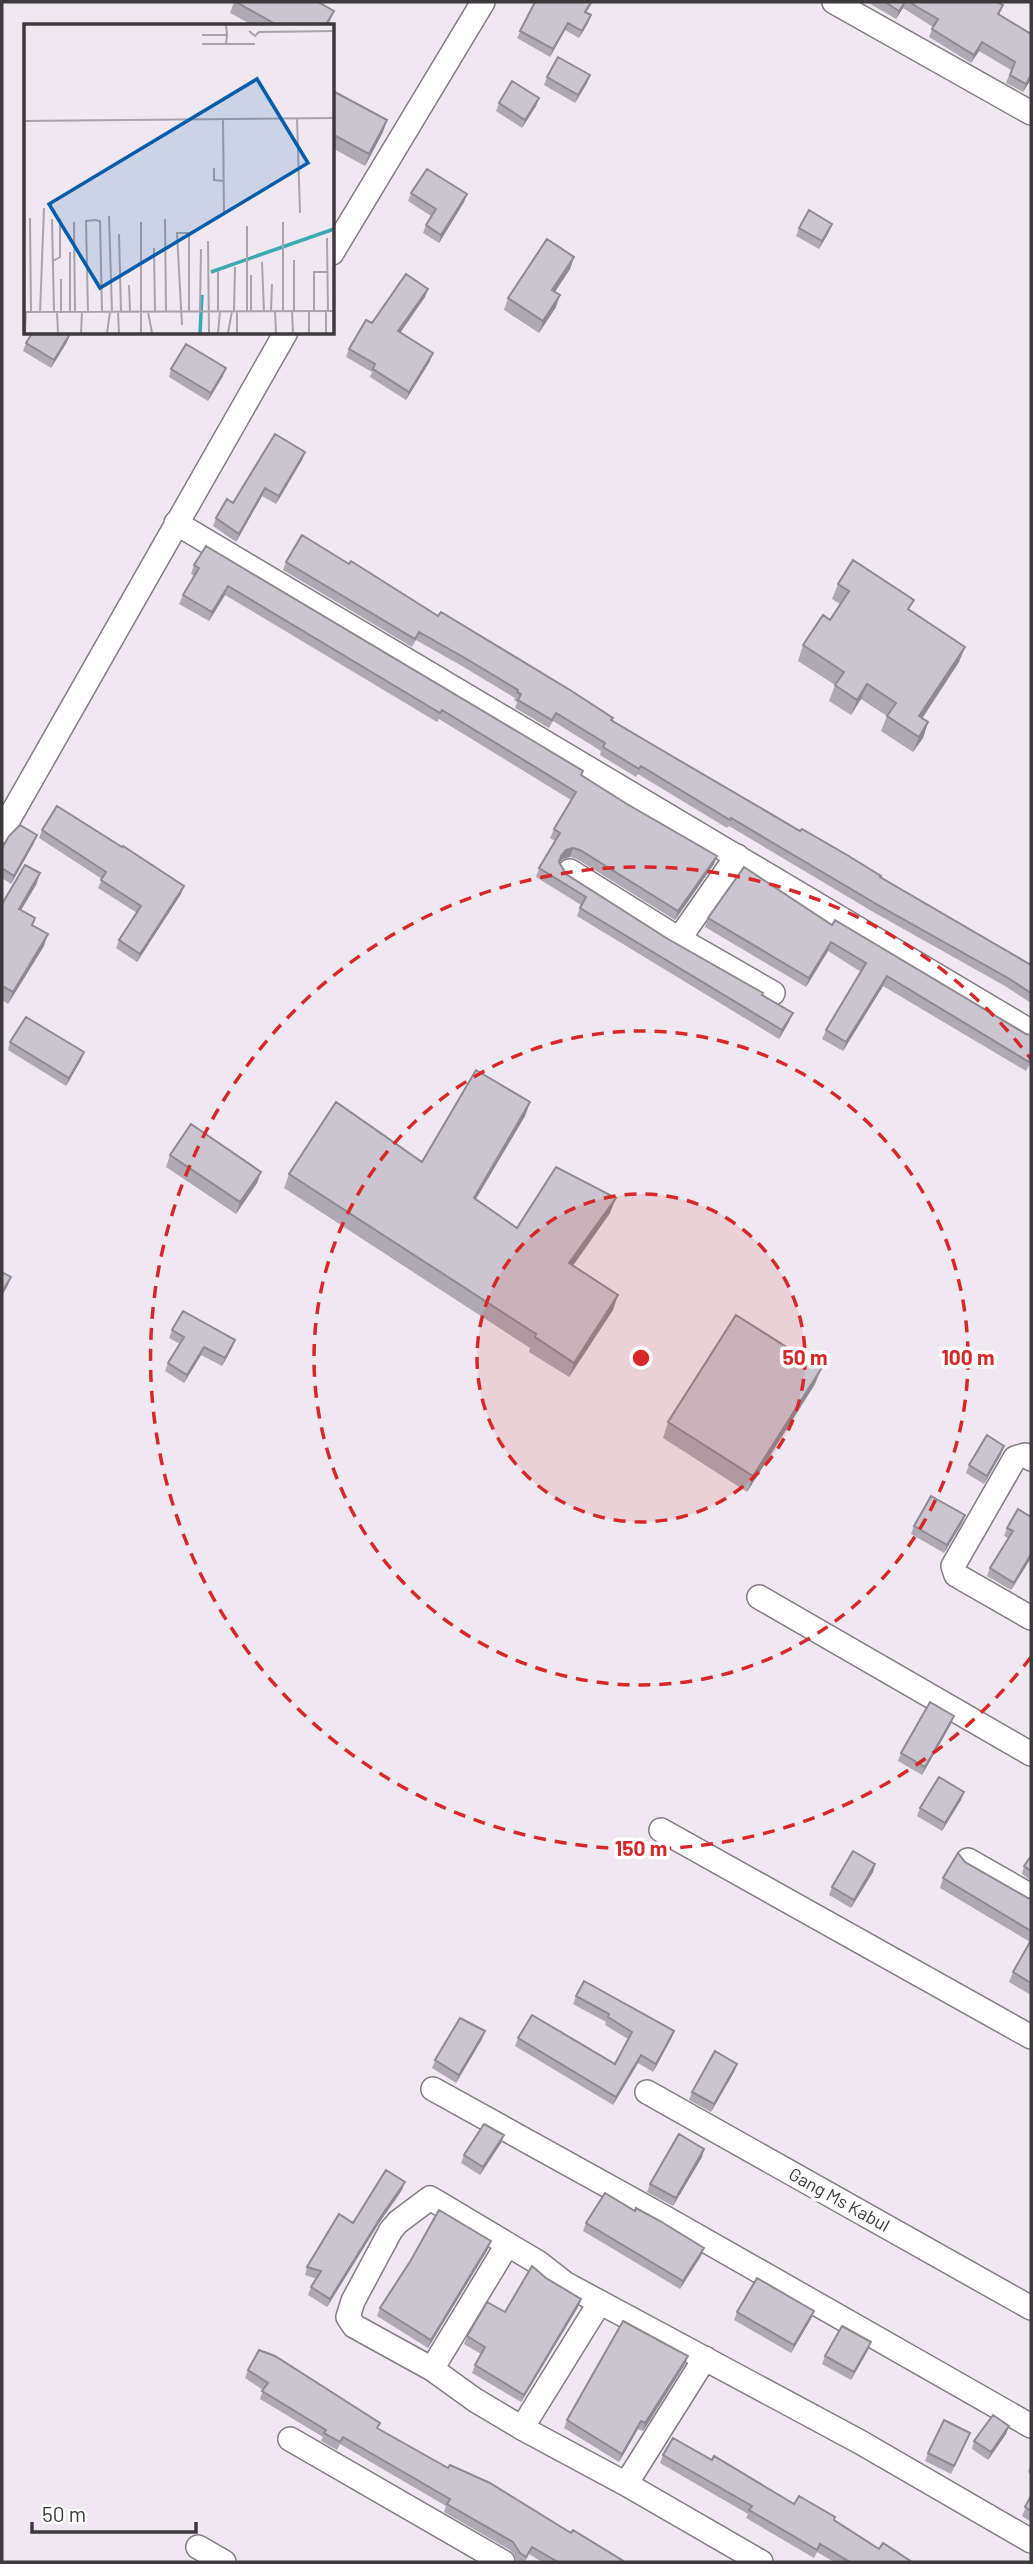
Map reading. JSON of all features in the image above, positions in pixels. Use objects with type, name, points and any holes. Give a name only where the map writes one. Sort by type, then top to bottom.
[{"type":"street","points":[[334,250],[483,2]]},
{"type":"street","points":[[834,2],[1031,113]]},
{"type":"street","points":[[2,831],[285,334]]},
{"type":"street","points":[[176,523],[1030,1031]]},
{"type":"street","points":[[679,939],[737,856]]},
{"type":"street","points":[[570,871],[679,939],[773,993]]},
{"type":"street","points":[[1031,1459],[1025,1455],[1015,1458],[953,1566],[953,1571],[1031,1618]]},
{"type":"street","points":[[759,1597],[1031,1755]]},
{"type":"street","points":[[661,1830],[1031,2037]]},
{"type":"street","points":[[968,1860],[1031,1896]]},
{"type":"street","points":[[433,2089],[1031,2426]]},
{"type":"street","name":"Gang Ms Kabul","points":[[647,2092],[1031,2308]]},
{"type":"street","points":[[761,2562],[522,2428],[475,2400],[432,2369],[354,2326],[348,2317],[353,2301],[391,2230],[430,2198],[539,2263],[566,2284],[860,2442],[1031,2541]]},
{"type":"street","points":[[432,2369],[508,2245]]},
{"type":"street","points":[[522,2428],[600,2302]]},
{"type":"street","points":[[626,2484],[705,2358]]},
{"type":"street","points":[[290,2439],[503,2562]]},
{"type":"street","points":[[198,2547],[224,2562]]},
{"type":"building","points":[[236,2],[318,2],[334,11],[326,24],[275,24]]},
{"type":"building","points":[[535,2],[591,2],[585,12],[591,15],[582,31],[568,23],[553,49],[520,31]]},
{"type":"building","points":[[885,2],[905,2],[899,11]]},
{"type":"building","points":[[909,2],[997,2],[1003,5],[998,14],[1031,34],[1031,75],[1026,84],[1010,75],[1015,62],[982,42],[974,55],[932,29],[938,19]]},
{"type":"building","points":[[558,57],[590,75],[578,95],[547,77]]},
{"type":"building","points":[[512,81],[539,98],[525,120],[499,103]]},
{"type":"building","points":[[334,92],[387,120],[369,154],[334,135]]},
{"type":"building","points":[[427,169],[467,194],[441,235],[426,225],[436,209],[411,193]]},
{"type":"building","points":[[809,210],[832,224],[822,241],[799,228]]},
{"type":"building","points":[[547,239],[574,257],[552,290],[560,295],[543,321],[508,298]]},
{"type":"building","points":[[406,274],[428,289],[398,331],[433,353],[409,392],[373,369],[375,364],[349,349],[366,320],[372,323]]},
{"type":"building","points":[[32,334],[70,334],[54,360],[26,343]]},
{"type":"building","points":[[186,344],[226,368],[211,393],[171,369]]},
{"type":"building","points":[[275,434],[305,452],[279,496],[265,488],[239,534],[216,518],[227,499],[233,503]]},
{"type":"building","points":[[302,535],[349,564],[351,561],[438,616],[441,612],[570,690],[613,718],[611,720],[800,831],[802,829],[847,855],[1031,965],[1031,993],[641,766],[639,769],[603,747],[605,743],[556,713],[552,720],[518,700],[521,694],[518,690],[465,658],[419,632],[415,639],[286,562]]},
{"type":"building","points":[[206,546],[583,771],[581,775],[717,856],[678,911],[580,850],[566,850],[559,862],[566,874],[668,939],[793,1013],[782,1030],[580,908],[586,897],[539,868],[560,833],[554,829],[576,792],[442,710],[440,713],[228,586],[212,612],[183,595],[199,568],[194,565]]},
{"type":"building","points":[[853,560],[914,600],[908,609],[965,647],[919,716],[928,722],[919,737],[887,716],[896,703],[867,684],[857,700],[835,685],[844,672],[803,645],[823,615],[830,620],[849,591],[838,584]]},
{"type":"building","points":[[57,806],[184,886],[140,954],[119,940],[141,906],[101,880],[106,872],[42,830]]},
{"type":"building","points":[[20,825],[37,835],[14,876],[2,868],[2,848]]},
{"type":"building","points":[[25,865],[40,873],[19,909],[35,918],[32,925],[48,934],[13,992],[2,986],[2,904]]},
{"type":"building","points":[[744,867],[832,925],[835,920],[1031,1035],[1029,1062],[887,976],[846,1042],[826,1030],[866,963],[831,942],[809,978],[708,918]]},
{"type":"building","points":[[26,1017],[84,1052],[69,1078],[10,1042]]},
{"type":"building","points":[[476,1070],[530,1102],[474,1198],[517,1228],[556,1167],[616,1198],[569,1263],[618,1295],[574,1363],[535,1337],[536,1334],[289,1174],[336,1102],[422,1162]]},
{"type":"building","points":[[191,1124],[261,1172],[240,1202],[170,1155]]},
{"type":"building","points":[[2,1272],[11,1277],[2,1292]]},
{"type":"building","points":[[183,1311],[235,1340],[225,1358],[204,1347],[187,1375],[168,1363],[184,1337],[172,1330]]},
{"type":"building","points":[[736,1315],[821,1369],[753,1476],[668,1422]]},
{"type":"building","points":[[987,1435],[1004,1446],[987,1476],[969,1465]]},
{"type":"building","points":[[931,1496],[965,1515],[947,1545],[914,1526]]},
{"type":"building","points":[[1018,1509],[1031,1517],[1031,1554],[1014,1583],[990,1568],[1013,1531],[1007,1528]]},
{"type":"building","points":[[930,1702],[954,1716],[925,1767],[901,1753]]},
{"type":"building","points":[[939,1777],[964,1792],[945,1823],[920,1808]]},
{"type":"building","points":[[853,1851],[875,1864],[854,1900],[832,1887]]},
{"type":"building","points":[[958,1853],[965,1862],[1031,1899],[1031,1931],[943,1878]]},
{"type":"building","points":[[1031,1856],[1031,1871],[1024,1866]]},
{"type":"building","points":[[1031,1940],[1031,1983],[1013,1972]]},
{"type":"building","points":[[584,1981],[674,2031],[656,2064],[641,2055],[616,2097],[518,2038],[532,2015],[615,2064],[632,2032],[608,2017],[609,2014],[576,1996]]},
{"type":"building","points":[[460,2018],[485,2031],[459,2075],[435,2060]]},
{"type":"building","points":[[715,2051],[737,2064],[714,2104],[692,2092]]},
{"type":"building","points":[[484,2124],[504,2135],[483,2167],[464,2155]]},
{"type":"building","points":[[679,2134],[704,2149],[676,2198],[650,2184]]},
{"type":"building","points":[[386,2170],[405,2182],[330,2299],[311,2287],[321,2271],[307,2267],[339,2214],[353,2223]]},
{"type":"building","points":[[605,2193],[635,2211],[636,2208],[660,2221],[704,2248],[683,2281],[586,2223]]},
{"type":"building","points":[[439,2210],[491,2241],[431,2340],[380,2308]]},
{"type":"building","points":[[532,2266],[546,2278],[581,2299],[524,2395],[475,2365],[485,2347],[467,2336],[487,2302],[505,2312]]},
{"type":"building","points":[[757,2278],[814,2311],[794,2345],[737,2312]]},
{"type":"building","points":[[623,2321],[688,2356],[645,2423],[641,2421],[622,2454],[567,2420]]},
{"type":"building","points":[[842,2326],[871,2342],[854,2372],[825,2356]]},
{"type":"building","points":[[259,2350],[275,2356],[380,2423],[377,2428],[448,2468],[450,2465],[490,2483],[571,2533],[573,2530],[625,2562],[558,2562],[532,2547],[526,2557],[513,2542],[447,2504],[450,2499],[343,2437],[340,2442],[324,2433],[326,2430],[262,2391],[268,2383],[248,2370]]},
{"type":"building","points":[[993,2415],[1009,2426],[991,2452],[974,2441]]},
{"type":"building","points":[[944,2420],[970,2433],[954,2466],[928,2453]]},
{"type":"building","points":[[673,2438],[712,2460],[714,2456],[794,2504],[799,2496],[835,2517],[834,2520],[879,2549],[883,2543],[912,2562],[850,2562],[820,2544],[817,2550],[749,2510],[752,2506],[663,2455]]},
{"type":"building","points":[[1031,2496],[1031,2511],[1025,2507]]}]
